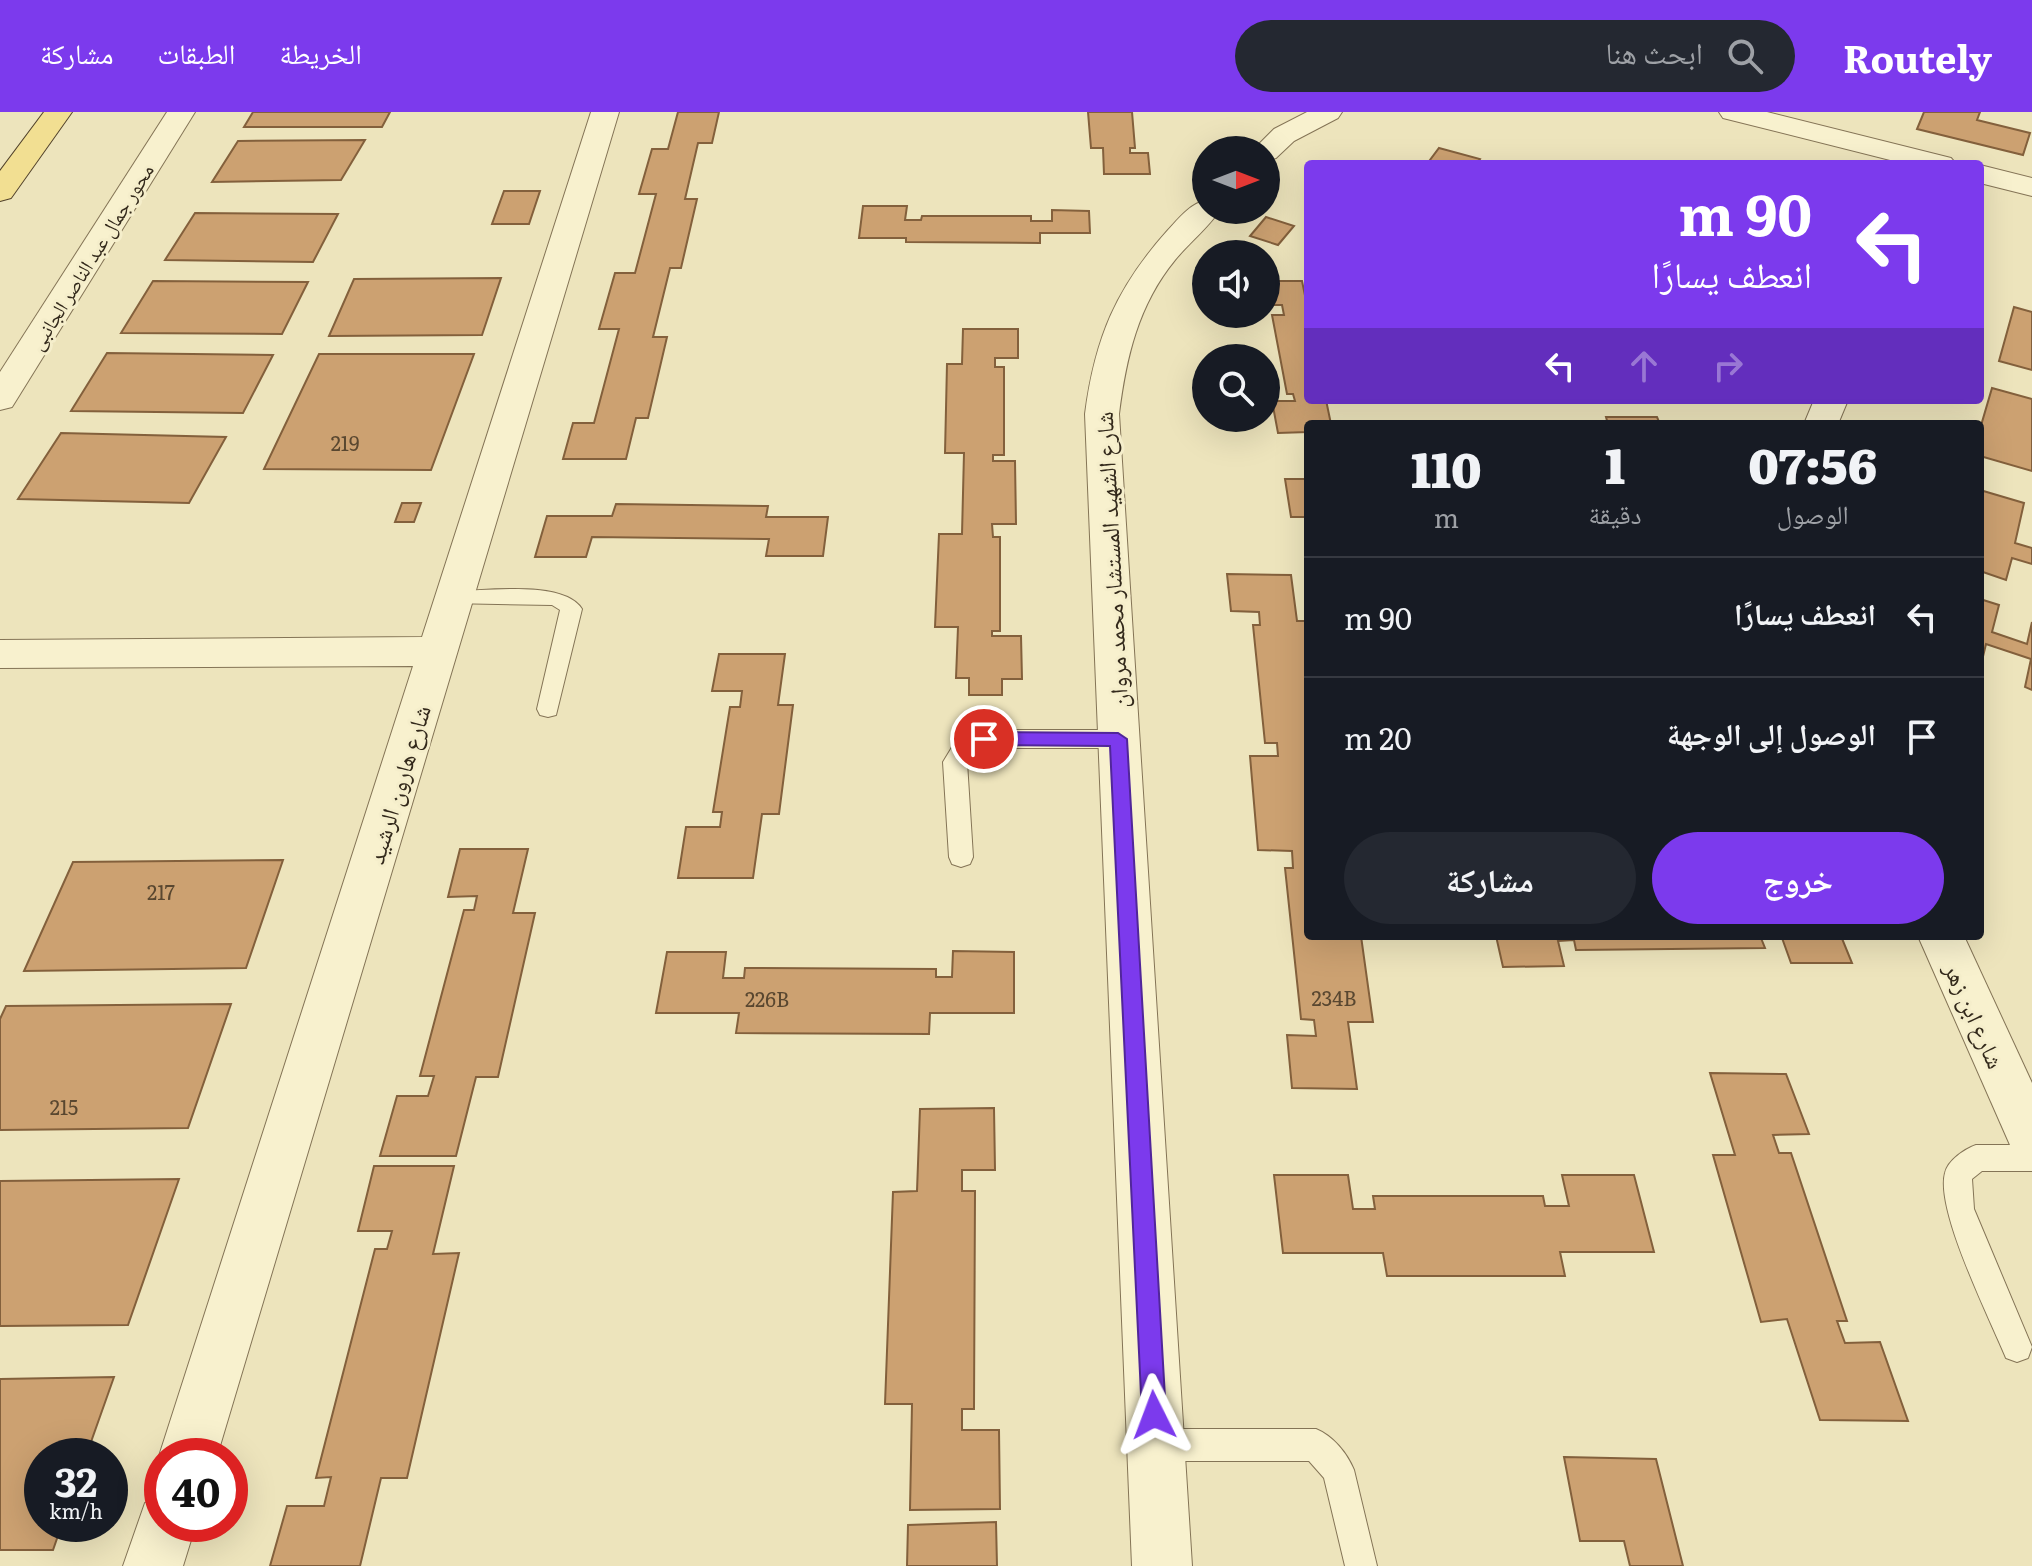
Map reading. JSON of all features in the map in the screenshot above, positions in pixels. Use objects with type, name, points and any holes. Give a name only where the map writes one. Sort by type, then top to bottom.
[{"type":"main road","points":[[0,192],[58,112]]},
{"type":"street","name":"محور جمال عبد الناصر الجانبى","points":[[0,399],[181,112]]},
{"type":"street","name":"شارع هارون الرشيد","points":[[194,1438],[605,112]]},
{"type":"street","points":[[1280,139],[1328,112]]},
{"type":"street","points":[[1733,112],[1918,160]]},
{"type":"street","points":[[1984,175],[2032,187]]},
{"type":"street","name":"شارع الشهيد المستشار محمد مروان","points":[[1162,1566],[1102,414],[1106,366],[1120,322],[1141,282],[1169,245],[1192,223]]},
{"type":"street","points":[[0,654],[437,651]]},
{"type":"street","name":"شارع ابن زهر","points":[[1943,940],[2032,1138]]},
{"type":"street","points":[[153,1566],[160,1542]]},
{"type":"lane","points":[[455,598],[552,598],[565,602],[571,609],[548,709]]},
{"type":"lane","points":[[961,857],[955,762],[965,745],[984,739],[1118,739]]},
{"type":"lane","points":[[2017,1347],[1960,1209],[1958,1174],[1976,1158],[2032,1158]]},
{"type":"lane","points":[[1155,1445],[1316,1445],[1338,1470],[1361,1566]]},
{"type":"building","points":[[253,112],[390,112],[382,127],[244,127]]},
{"type":"building","points":[[678,112],[719,112],[712,143],[698,143],[685,199],[697,199],[681,268],[670,268],[653,337],[667,337],[648,418],[636,418],[626,459],[563,459],[573,423],[594,423],[619,329],[599,329],[615,273],[635,273],[656,194],[639,194],[652,149],[668,149]]},
{"type":"building","points":[[1088,112],[1132,112],[1135,148],[1130,148],[1130,153],[1148,153],[1150,174],[1104,174],[1103,148],[1091,148]]},
{"type":"building","points":[[1924,112],[1980,112],[1977,120],[2030,133],[2023,155],[1917,129]]},
{"type":"building","points":[[365,140],[341,180],[212,182],[238,141]]},
{"type":"building","points":[[1439,148],[1480,159],[1479,160],[1430,160]]},
{"type":"building","points":[[504,191],[540,191],[529,224],[492,224]]},
{"type":"building","points":[[863,206],[907,206],[905,220],[921,220],[922,216],[1031,216],[1031,221],[1052,221],[1052,210],[1089,211],[1090,233],[1040,233],[1040,243],[906,242],[906,238],[859,238]]},
{"type":"building","points":[[195,213],[338,214],[313,262],[165,260]]},
{"type":"building","points":[[1280,222],[1294,226],[1280,243],[1280,240],[1250,236],[1260,224],[1280,224]]},
{"type":"building","points":[[501,278],[482,335],[329,336],[354,279]]},
{"type":"building","points":[[153,281],[308,282],[282,334],[121,333]]},
{"type":"building","points":[[1280,281],[1302,281],[1304,404],[1327,404],[1330,420],[1304,420],[1304,432],[1278,432],[1280,401],[1295,401],[1293,394],[1287,394],[1280,344],[1274,328],[1280,328],[1280,315],[1284,315]]},
{"type":"building","points":[[2014,307],[2032,312],[2032,370],[1999,361]]},
{"type":"building","points":[[963,329],[1018,329],[1018,358],[995,358],[995,367],[1004,367],[1004,455],[993,455],[993,461],[1015,461],[1016,524],[992,524],[993,537],[1000,537],[1000,631],[992,631],[992,636],[1021,636],[1022,679],[1002,679],[1002,695],[969,695],[969,678],[956,678],[958,627],[935,627],[939,534],[962,534],[964,453],[945,453],[947,364],[962,364]]},
{"type":"building","points":[[107,353],[273,355],[243,413],[71,411]]},
{"type":"building","points":[[319,354],[474,354],[431,470],[264,469]]},
{"type":"building","points":[[1992,388],[2032,399],[2032,471],[1984,457],[1983,420]]},
{"type":"building","points":[[1606,417],[1657,417],[1658,420],[1607,420]]},
{"type":"building","points":[[61,433],[226,437],[189,503],[18,499]]},
{"type":"building","points":[[1285,479],[1304,479],[1304,517],[1291,517]]},
{"type":"building","points":[[1984,491],[2024,503],[2015,543],[2032,548],[2032,564],[2012,558],[2006,580],[1984,572]]},
{"type":"building","points":[[402,503],[421,503],[414,522],[395,522]]},
{"type":"building","points":[[616,504],[768,506],[766,517],[828,517],[823,556],[766,556],[769,539],[592,537],[586,557],[535,557],[547,516],[612,516]]},
{"type":"building","points":[[1227,574],[1291,575],[1297,621],[1304,621],[1304,940],[1362,940],[1373,1022],[1348,1022],[1357,1089],[1292,1088],[1287,1035],[1316,1036],[1314,1020],[1301,1019],[1285,868],[1293,868],[1292,851],[1258,850],[1250,756],[1278,756],[1277,743],[1265,743],[1253,625],[1260,625],[1259,612],[1231,611]]},
{"type":"building","points":[[1984,600],[1999,605],[1992,632],[2027,644],[2032,622],[2032,690],[2025,687],[2031,659],[1986,644],[1984,652]]},
{"type":"building","points":[[719,654],[785,654],[778,705],[793,705],[779,814],[762,814],[753,878],[678,878],[686,827],[720,827],[722,812],[713,812],[730,707],[740,707],[742,691],[712,691]]},
{"type":"building","points":[[460,849],[528,849],[513,913],[535,913],[498,1077],[476,1077],[456,1156],[380,1156],[397,1096],[428,1096],[434,1076],[420,1076],[464,910],[474,910],[477,896],[448,897]]},
{"type":"building","points":[[283,860],[246,968],[24,971],[73,862]]},
{"type":"building","points":[[1497,940],[1574,940],[1558,941],[1564,966],[1503,967]]},
{"type":"building","points":[[1574,940],[1762,940],[1765,948],[1576,950]]},
{"type":"building","points":[[1783,940],[1843,940],[1852,963],[1791,963]]},
{"type":"building","points":[[953,951],[1014,952],[1014,1013],[930,1013],[929,1034],[736,1033],[739,1013],[656,1013],[667,952],[726,952],[723,978],[744,978],[745,968],[936,969],[936,977],[952,977]]},
{"type":"building","points":[[231,1004],[188,1128],[0,1130],[0,1019],[6,1006]]},
{"type":"building","points":[[1710,1073],[1786,1074],[1809,1134],[1773,1135],[1779,1153],[1791,1153],[1847,1321],[1837,1321],[1845,1343],[1880,1342],[1908,1421],[1820,1420],[1787,1319],[1761,1322],[1713,1155],[1735,1155]]},
{"type":"building","points":[[994,1108],[995,1170],[962,1170],[962,1191],[975,1191],[974,1409],[962,1409],[962,1430],[999,1430],[1000,1509],[910,1510],[912,1404],[885,1404],[893,1192],[917,1191],[920,1109]]},
{"type":"building","points":[[374,1166],[454,1166],[433,1254],[459,1253],[407,1478],[381,1478],[360,1566],[270,1566],[287,1506],[324,1506],[331,1477],[316,1478],[375,1249],[387,1249],[392,1231],[358,1231]]},
{"type":"building","points":[[1274,1175],[1348,1175],[1353,1209],[1375,1209],[1373,1196],[1543,1196],[1545,1206],[1569,1206],[1562,1175],[1634,1175],[1654,1252],[1560,1252],[1565,1276],[1387,1276],[1383,1253],[1283,1253]]},
{"type":"building","points":[[179,1179],[128,1325],[0,1326],[0,1181]]},
{"type":"building","points":[[114,1377],[92,1438],[24,1438],[24,1542],[56,1542],[53,1550],[0,1550],[0,1379]]},
{"type":"building","points":[[1564,1457],[1656,1459],[1683,1566],[1630,1566],[1624,1541],[1580,1541]]},
{"type":"building","points":[[996,1522],[997,1566],[907,1566],[908,1525]]},
{"type":"route","points":[[984,739],[1118,739],[1154,1415]]}]
